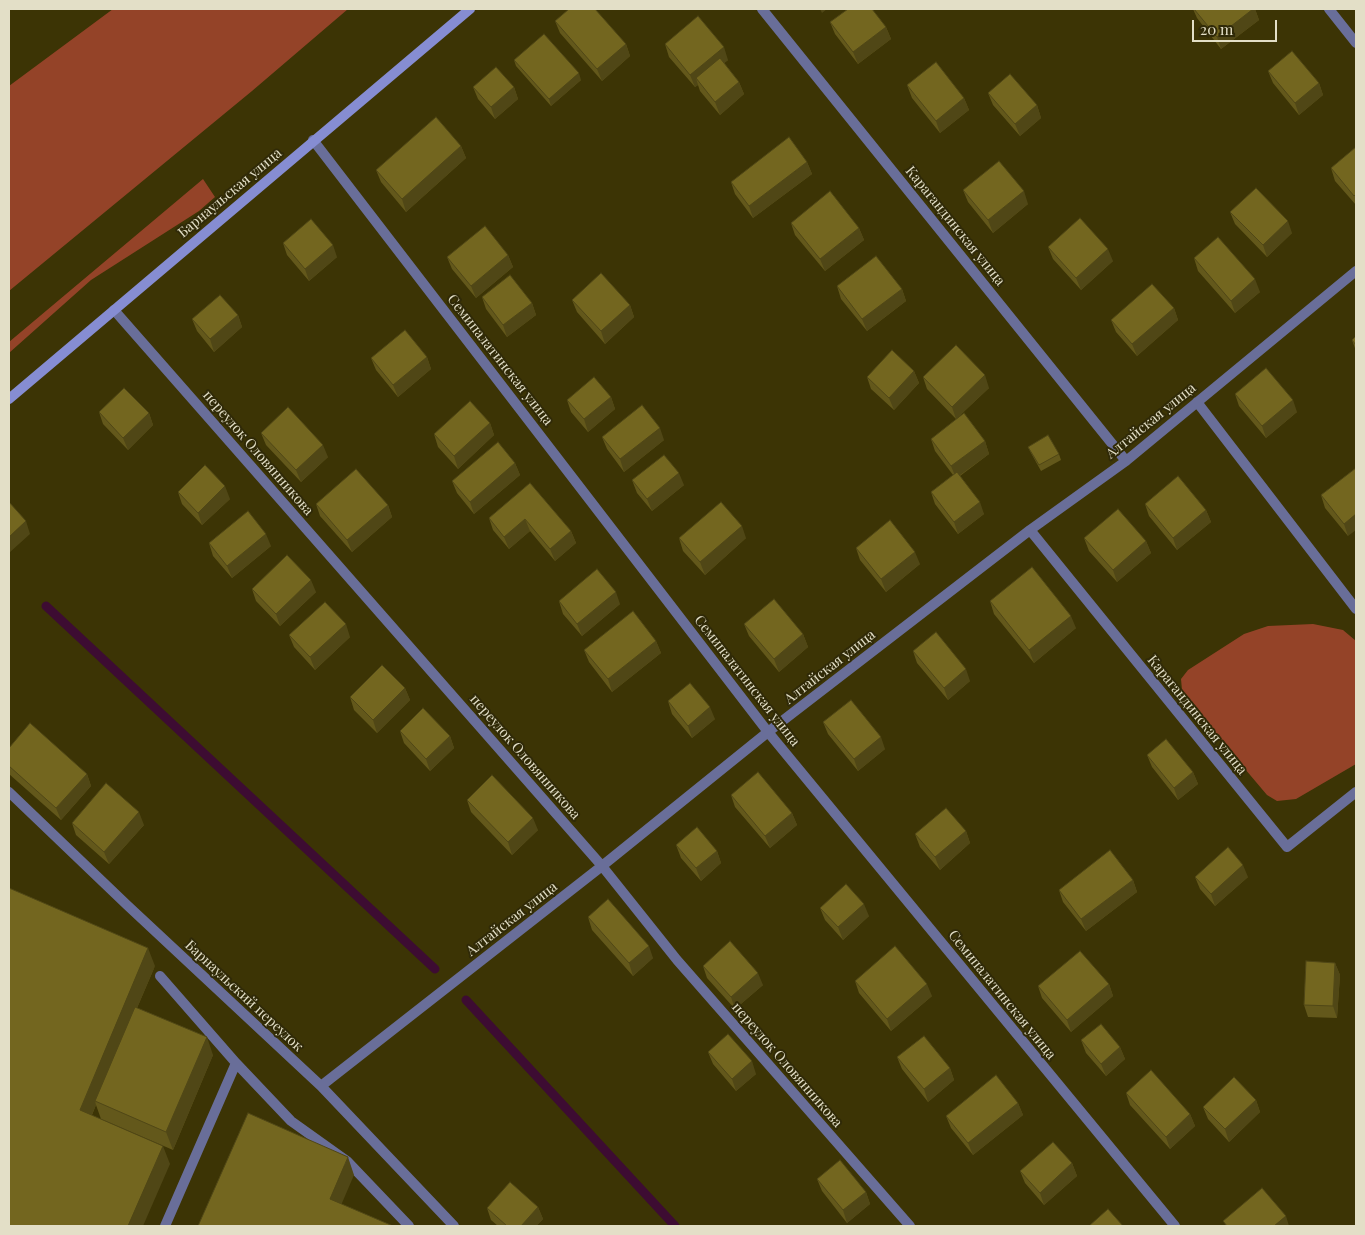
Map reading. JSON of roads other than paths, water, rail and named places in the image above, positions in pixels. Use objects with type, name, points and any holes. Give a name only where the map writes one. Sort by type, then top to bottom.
[{"type":"street","name":"Барнаульская улица","points":[[9,399],[470,9]]},
{"type":"street","name":"Карагандинская улица","points":[[762,9],[1126,461]]},
{"type":"street","points":[[1329,9],[1356,43]]},
{"type":"street","name":"Семипалатинская улица","points":[[314,140],[768,732],[1175,1226]]},
{"type":"street","name":"Алтайская улица","points":[[321,1086],[602,866],[768,732],[1030,530],[1126,461],[1356,271]]},
{"type":"street","name":"переулок Оловянникова","points":[[114,310],[602,866],[677,960],[910,1226]]},
{"type":"street","points":[[1197,402],[1356,609]]},
{"type":"street","name":"Карагандинская улица","points":[[1030,530],[1287,848],[1356,792]]},
{"type":"street","name":"Барнаульский переулок","points":[[9,792],[321,1086],[454,1226]]},
{"type":"street","points":[[160,976],[236,1063],[291,1121],[347,1162],[409,1226]]},
{"type":"street","points":[[165,1226],[236,1063]]},
{"type":"waterway","points":[[46,606],[435,969]]},
{"type":"waterway","points":[[466,1000],[675,1226]]}]
